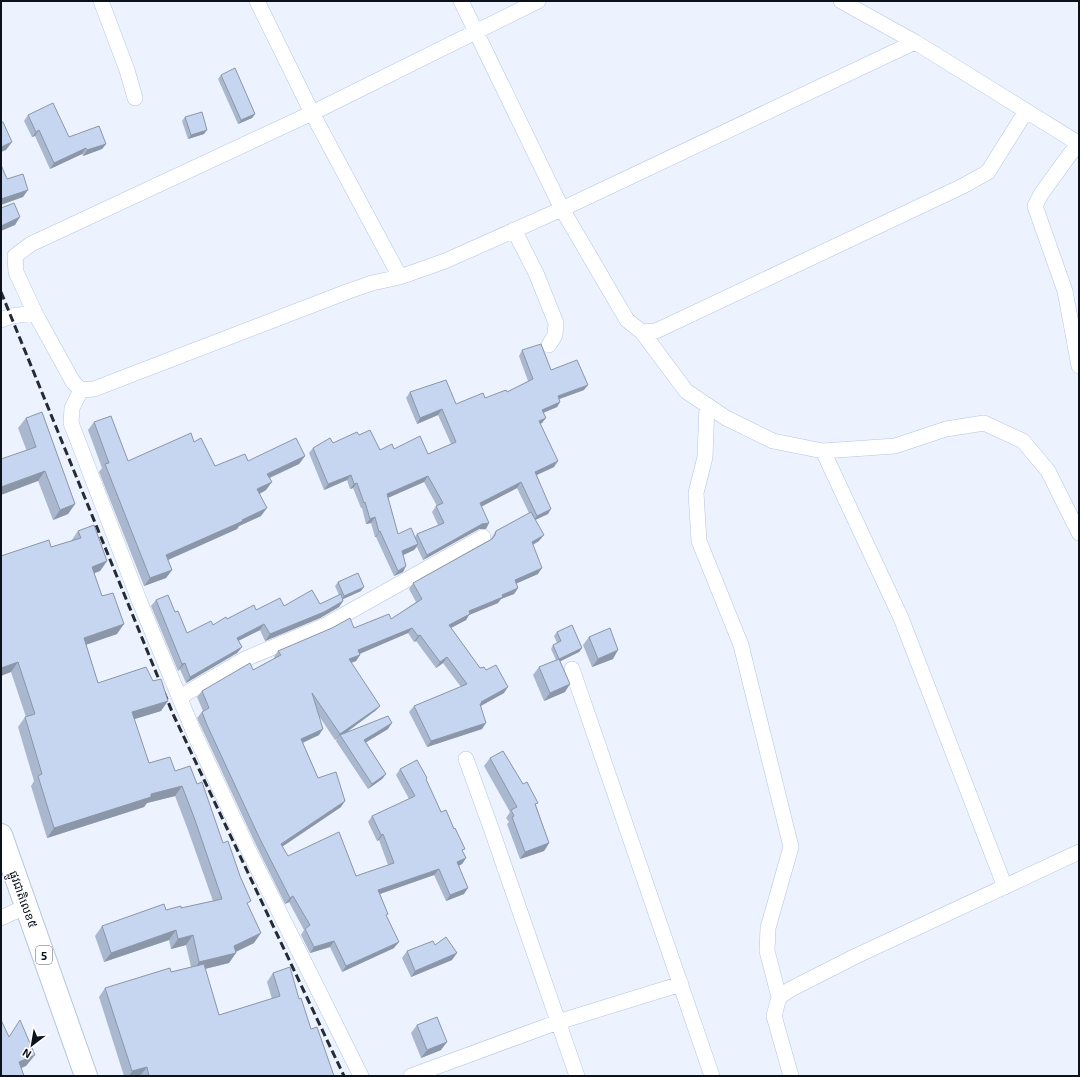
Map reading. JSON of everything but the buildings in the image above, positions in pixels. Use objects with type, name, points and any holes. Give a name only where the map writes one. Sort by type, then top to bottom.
[{"type":"highway","name":"ផ្លូវជាតិលេខ៥","points":[[1,835],[86,1076]]},
{"type":"street","points":[[101,1],[127,70],[135,98]]},
{"type":"street","points":[[257,1],[312,113],[400,277]]},
{"type":"street","points":[[461,1],[562,209],[628,320],[642,332],[686,391],[726,418],[773,441],[823,451],[895,446],[946,429],[984,423],[1023,441],[1048,471],[1079,533]]},
{"type":"street","points":[[538,1],[312,113],[31,244],[15,256],[16,272],[35,313],[73,382],[81,390],[94,389],[349,290],[400,277],[445,261],[562,209],[915,42]]},
{"type":"street","points":[[842,1],[915,42],[1078,142],[1041,194],[1035,206],[1065,291],[1079,366]]},
{"type":"street","points":[[642,332],[656,331],[963,186],[988,172],[1026,111]]},
{"type":"street","points":[[514,230],[536,273],[556,323],[555,336],[549,345]]},
{"type":"street","points":[[1,320],[11,316],[35,313]]},
{"type":"street","points":[[81,390],[72,408],[71,423],[139,600],[195,734],[247,847],[361,1076]]},
{"type":"street","points":[[707,406],[705,457],[696,493],[699,541],[741,645],[791,847],[768,928],[768,951],[779,997],[774,1016],[791,1076]]},
{"type":"street","points":[[823,451],[901,618],[1005,886]]},
{"type":"street","points":[[180,697],[245,659],[324,626],[483,537]]},
{"type":"street","points":[[572,669],[712,1076]]},
{"type":"street","points":[[466,759],[577,1076]]},
{"type":"street","points":[[779,997],[856,956],[1079,852]]},
{"type":"street","points":[[1,918],[27,906]]},
{"type":"street","points":[[411,1076],[558,1022],[681,984]]},
{"type":"railway","points":[[1,292],[173,714],[344,1076]]}]
